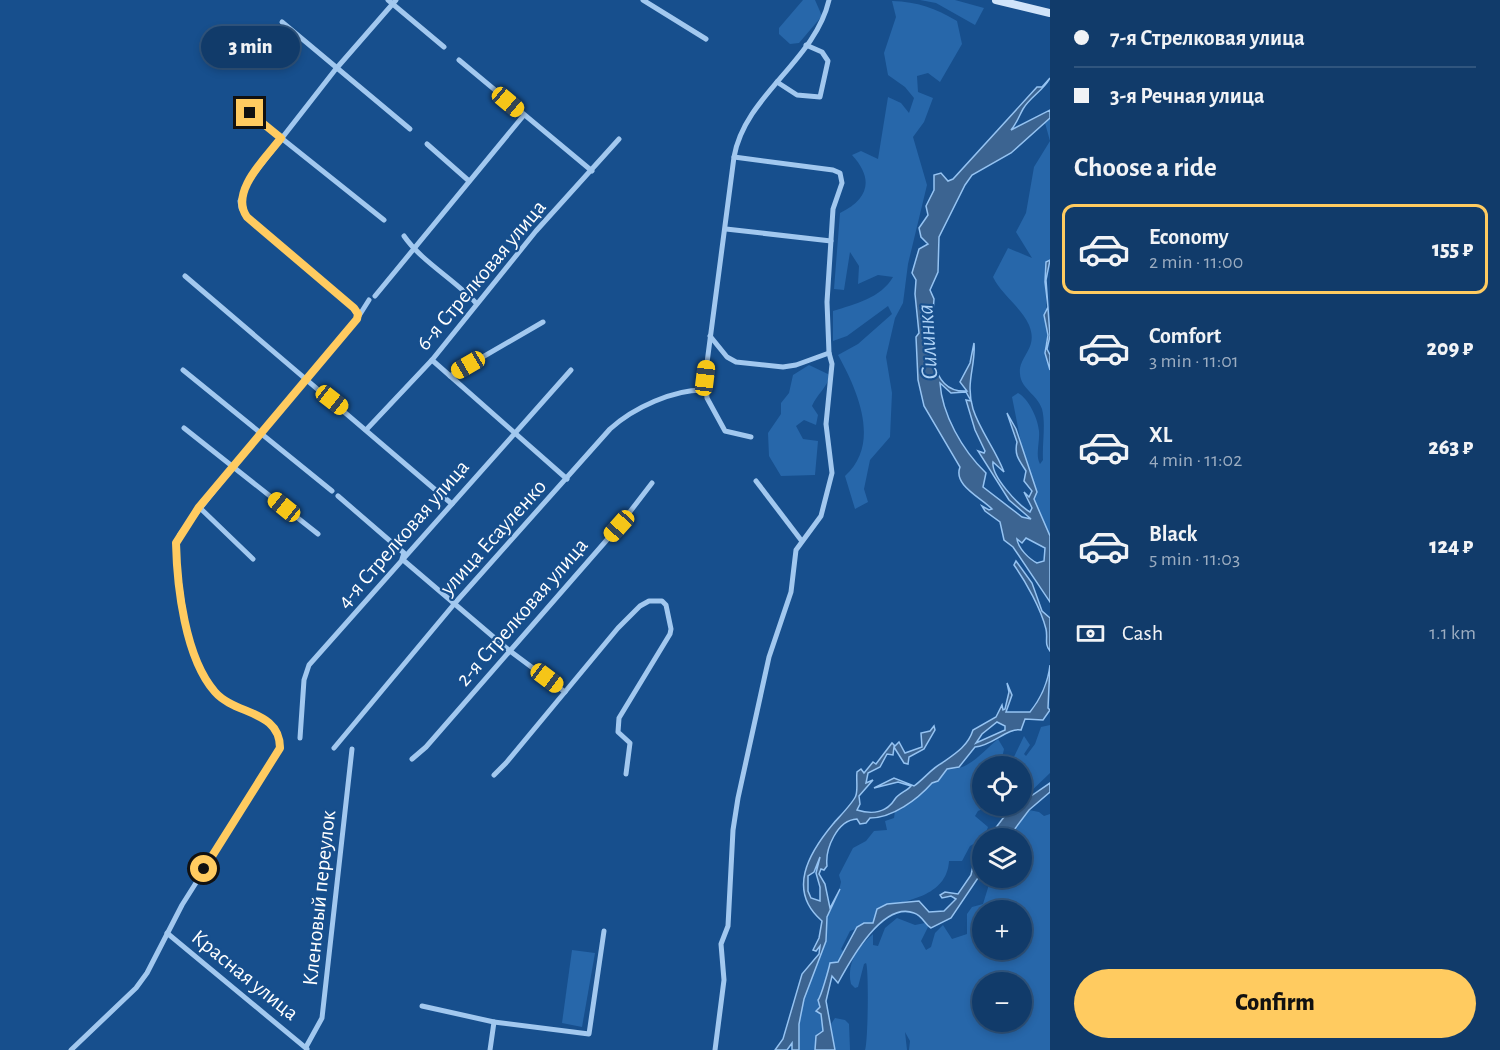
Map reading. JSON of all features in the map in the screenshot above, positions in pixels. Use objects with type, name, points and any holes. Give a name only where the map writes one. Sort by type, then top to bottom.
[{"type":"main road","points":[[996,0],[1050,13]]},
{"type":"street","points":[[643,0],[706,39]]},
{"type":"street","points":[[751,436],[725,431],[705,390],[734,157],[741,129],[806,45],[826,12],[829,0]]},
{"type":"street","points":[[358,314],[354,308],[247,217],[241,208],[240,201],[250,179],[281,138],[392,1],[444,47]]},
{"type":"street","points":[[282,22],[335,70],[410,129]]},
{"type":"street","points":[[777,82],[797,95],[820,98],[828,61],[822,52],[806,45]]},
{"type":"street","points":[[459,60],[592,171]]},
{"type":"street","points":[[250,113],[384,220]]},
{"type":"street","points":[[375,296],[524,115]]},
{"type":"street","name":"6-я Стрелковая улица","points":[[366,430],[432,360],[536,231],[619,139]]},
{"type":"street","points":[[427,144],[469,181]]},
{"type":"street","points":[[715,1050],[724,980],[724,960],[720,950],[728,926],[732,830],[769,657],[786,611],[796,550],[801,540],[821,516],[832,473],[826,424],[832,364],[829,353],[827,302],[833,209],[842,183],[840,173],[734,157]]},
{"type":"street","points":[[726,229],[831,241]]},
{"type":"street","points":[[404,236],[412,249],[460,286],[476,303]]},
{"type":"street","points":[[185,276],[304,379],[346,411],[452,504]]},
{"type":"street","points":[[167,933],[280,748],[277,729],[268,721],[216,693],[194,658],[187,627],[176,543],[199,507],[304,379],[357,319],[358,314],[369,300]]},
{"type":"street","points":[[450,376],[543,322]]},
{"type":"street","points":[[710,336],[727,357],[736,362],[783,368],[829,353]]},
{"type":"street","points":[[432,360],[567,479]]},
{"type":"street","points":[[183,370],[332,491]]},
{"type":"street","name":"4-я Стрелковая улица","points":[[300,738],[304,680],[309,665],[571,370]]},
{"type":"street","name":"улица Есауленко","points":[[334,748],[456,603],[622,418],[686,389],[705,390]]},
{"type":"street","points":[[184,428],[318,534]]},
{"type":"street","points":[[756,481],[801,540]]},
{"type":"street","name":"2-я Стрелковая улица","points":[[412,759],[426,747],[619,526],[652,483]]},
{"type":"street","points":[[338,496],[404,553],[402,559],[510,651],[565,692]]},
{"type":"street","points":[[199,507],[253,559]]},
{"type":"street","points":[[494,775],[618,628],[640,606],[649,601],[662,601],[666,605],[670,634],[619,718],[618,732],[630,743],[626,774]]},
{"type":"street","name":"Кленовый переулок","points":[[307,1049],[322,1018],[352,749]]},
{"type":"street","points":[[422,1006],[494,1022],[589,1034],[604,931]]},
{"type":"street","name":"Красная улица","points":[[71,1050],[136,988],[167,933],[307,1049]]},
{"type":"street","points":[[490,1050],[494,1022]]},
{"type":"shaded area","points":[[803,0],[815,0],[822,16],[799,43],[790,44],[779,34],[779,28]]},
{"type":"shaded area","points":[[920,0],[955,0],[984,8],[975,25],[936,3]]},
{"type":"shaded area","points":[[892,1],[926,7],[957,21],[962,44],[940,82],[928,73],[917,76],[918,92],[933,98],[924,122],[913,137],[927,185],[908,264],[903,303],[895,318],[886,357],[892,393],[890,437],[870,460],[864,489],[868,502],[855,509],[845,476],[856,463],[862,449],[864,433],[853,385],[838,355],[858,344],[892,314],[888,306],[847,336],[833,341],[833,311],[875,295],[893,277],[878,275],[858,284],[859,266],[850,252],[844,290],[834,289],[840,213],[857,201],[865,188],[866,180],[863,172],[852,155],[861,151],[878,159],[888,97],[901,103],[909,113],[914,98],[905,87],[888,75],[884,53],[896,17]]},
{"type":"shaded area","points":[[1050,118],[1050,141],[1045,123]]},
{"type":"shaded area","points":[[1050,141],[1050,260],[1047,261],[1045,282],[1048,335],[1045,347],[1050,370],[1050,536],[1034,499],[1037,492],[1024,458],[1012,397],[1018,393],[1022,396],[1035,415],[1039,431],[1040,464],[1043,460],[1042,409],[1037,399],[1023,384],[1020,374],[1022,362],[1032,340],[1031,333],[1025,318],[993,277],[1008,248],[1032,258],[1016,232],[1026,213],[1034,167]]},
{"type":"shaded area","points":[[809,365],[830,375],[827,384],[812,406],[818,415],[816,425],[804,420],[796,426],[803,439],[818,441],[815,475],[781,476],[769,456],[768,433],[781,414],[781,403],[789,393],[793,375]]},
{"type":"shaded area","points":[[1050,725],[1050,773],[1032,790],[1032,756],[1026,756],[1035,744],[1041,727]]},
{"type":"shaded area","points":[[1024,736],[1030,745],[1024,754],[1026,756],[1014,756]]},
{"type":"shaded area","points":[[998,739],[1004,749],[1002,756],[981,755]]},
{"type":"shaded area","points":[[972,762],[972,816],[975,816],[988,828],[972,828],[972,845],[962,861],[949,861],[941,883],[933,890],[912,900],[878,908],[873,923],[850,931],[841,949],[845,953],[838,963],[829,965],[818,1000],[820,1007],[816,1011],[821,1014],[823,1031],[818,1033],[815,1050],[799,1050],[799,1024],[804,999],[826,941],[827,917],[838,895],[841,882],[839,875],[853,848],[866,841],[874,831],[887,830],[885,821],[894,818],[895,811],[902,809],[932,783],[938,782],[947,769]]},
{"type":"shaded area","points":[[1032,811],[1044,816],[1050,814],[1050,1050],[909,1050],[910,1041],[905,1032],[907,1050],[865,1050],[868,1006],[866,963],[858,987],[855,988],[851,984],[850,969],[863,944],[873,934],[873,945],[878,946],[885,928],[897,918],[915,925],[925,923],[928,927],[921,941],[926,950],[931,947],[935,933],[943,925],[952,939],[967,934],[967,914],[972,907],[972,960],[1032,960],[1032,900],[984,900],[988,888],[1032,888],[1032,828],[1016,828],[1024,816],[1032,816]]},
{"type":"shaded area","points":[[572,950],[595,953],[582,1027],[562,1023]]},
{"type":"shaded area","points":[[835,1018],[845,1020],[849,1024],[850,1050],[835,1050],[831,1024]]},
{"type":"water","name":"Силинка","points":[[1050,78],[1023,109],[1011,130],[1050,110],[1050,118],[1011,153],[972,175],[965,185],[939,237],[938,272],[930,290],[934,299],[932,342],[937,371],[943,382],[953,389],[967,391],[960,382],[970,363],[974,343],[970,382],[973,409],[1004,472],[993,462],[996,475],[1012,497],[1030,512],[1032,508],[1024,492],[1029,497],[1032,491],[1024,481],[1026,471],[1018,457],[1017,442],[1007,413],[1016,429],[1037,492],[1034,499],[1050,536],[1050,602],[1013,547],[1004,540],[1000,522],[982,506],[989,510],[992,509],[969,490],[960,479],[960,467],[924,406],[918,380],[916,337],[919,333],[916,280],[912,273],[919,249],[928,244],[921,237],[919,228],[928,215],[926,206],[934,190],[934,175],[941,173],[948,181],[953,179],[1037,87],[1042,87]],"holes":[[[940,383],[951,393],[966,392],[971,401],[966,400],[975,430],[985,451],[984,453],[978,451],[1009,500],[1031,519],[1022,517],[983,487],[986,473],[961,443],[949,419]],[[1026,538],[1045,548],[1044,561],[1037,563],[1027,556],[1017,539],[1022,543]]]},
{"type":"water","points":[[1050,260],[1046,280],[1048,306],[1045,282],[1046,262]]},
{"type":"water","points":[[1048,307],[1050,336],[1047,349],[1050,355],[1050,370],[1045,353],[1048,335],[1044,315]]},
{"type":"water","points":[[1016,561],[1032,583],[1042,611],[1050,618],[1050,651],[1041,613],[1014,565]]},
{"type":"water","points":[[1050,665],[1048,708],[1050,710],[1043,720],[1025,719],[1021,730],[1011,731],[988,744],[975,747],[959,767],[947,769],[938,781],[932,783],[912,802],[887,815],[870,818],[866,823],[860,824],[857,819],[850,821],[838,830],[830,844],[827,866],[824,870],[821,869],[819,874],[825,884],[830,908],[840,889],[827,917],[826,941],[804,999],[799,1024],[799,1050],[792,1050],[792,1043],[787,1050],[775,1050],[783,1039],[802,974],[819,954],[820,946],[816,951],[813,950],[819,938],[822,921],[811,909],[805,897],[805,872],[809,860],[824,836],[855,798],[857,772],[861,769],[864,773],[873,762],[876,764],[892,743],[895,746],[899,742],[905,753],[922,747],[921,733],[930,731],[934,726],[935,730],[924,749],[909,757],[908,764],[904,763],[894,747],[893,755],[887,754],[880,767],[868,773],[866,783],[873,780],[859,796],[860,804],[857,810],[874,812],[884,810],[911,786],[898,782],[874,788],[894,778],[914,786],[956,753],[968,741],[973,730],[996,717],[1002,705],[1003,710],[1005,709],[1009,692],[1007,683],[1012,695],[1006,712],[1030,712],[1044,690]],"holes":[[[997,722],[1005,726],[1005,730],[976,743],[982,734]],[[820,857],[816,873],[820,887],[820,901],[811,898],[808,891],[808,876],[814,872]]]},
{"type":"water","points":[[1050,783],[1050,792],[1032,807],[1032,795]]},
{"type":"water","points":[[1005,816],[1024,816],[1016,828],[996,828]]},
{"type":"water","points":[[972,870],[972,887],[951,918],[931,928],[914,913],[902,912],[891,916],[869,934],[838,983],[832,976],[826,1001],[835,1050],[815,1050],[816,1036],[823,1031],[821,1014],[816,1011],[820,1007],[818,1000],[830,963],[838,962],[857,927],[864,923],[873,923],[877,909],[887,904],[919,901],[929,912],[944,911],[956,899],[951,896],[942,898],[940,895],[945,892],[958,894]]},
{"type":"route","points":[[204,869],[280,748],[280,740],[277,729],[268,721],[216,693],[194,658],[187,627],[176,543],[199,507],[304,379],[357,319],[358,314],[354,308],[247,217],[241,208],[240,201],[250,179],[281,138],[250,113]]}]
